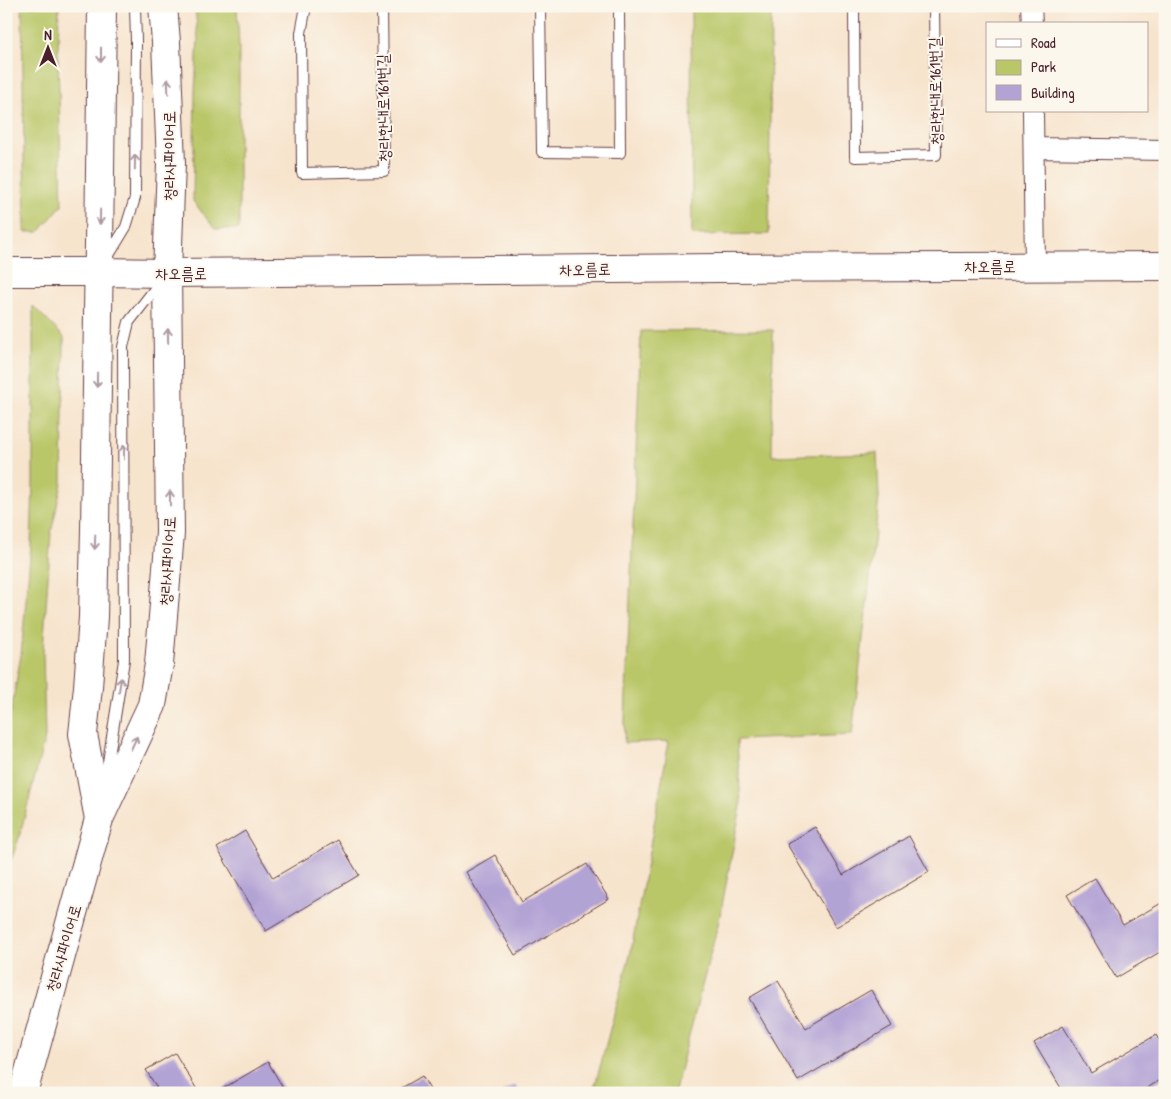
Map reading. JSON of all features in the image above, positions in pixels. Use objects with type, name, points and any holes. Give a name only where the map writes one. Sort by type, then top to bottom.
[{"type":"main road","points":[[99,819],[83,734],[93,617],[102,6]]},
{"type":"main road","name":"청라사파이어로","points":[[23,1093],[99,819],[152,706],[159,664],[170,533],[167,273],[171,163],[163,6]]},
{"type":"main road","name":"차오름로","points":[[6,272],[167,273],[1165,266]]},
{"type":"street","points":[[1031,6],[1032,22]]},
{"type":"street","points":[[1033,112],[1035,266]]},
{"type":"street","points":[[1034,148],[1165,150]]},
{"type":"lane","points":[[99,272],[126,227],[135,198],[135,6]]},
{"type":"lane","name":"청라한내로161번길","points":[[306,6],[301,33],[302,173],[384,171],[382,6]]},
{"type":"lane","points":[[540,6],[542,152],[620,154],[619,6]]},
{"type":"lane","name":"청라한내로161번길","points":[[854,6],[855,157],[936,155],[934,6]]},
{"type":"lane","points":[[99,819],[124,660],[123,347],[129,322],[167,273]]},
{"type":"green space","points":[[22,6],[59,6],[58,58],[62,205],[39,232],[25,232]]},
{"type":"green space","points":[[195,6],[237,6],[239,47],[239,229],[215,229],[193,201],[198,39]]},
{"type":"green space","points":[[691,6],[771,6],[769,234],[692,235]]},
{"type":"green space","points":[[33,306],[64,337],[62,483],[51,533],[43,651],[45,737],[19,838],[6,874],[6,739],[21,655],[31,546]]},
{"type":"green space","points":[[773,330],[772,456],[877,453],[879,498],[852,735],[737,740],[741,806],[719,921],[674,1093],[593,1093],[631,951],[669,741],[624,743],[641,331]]},
{"type":"building","points":[[815,827],[843,875],[909,836],[929,872],[836,927],[787,844]]},
{"type":"building","points":[[245,831],[273,878],[338,840],[359,875],[266,931],[217,848]]},
{"type":"building","points":[[495,855],[522,902],[587,864],[609,899],[515,955],[466,872]]},
{"type":"building","points":[[1095,878],[1123,925],[1165,901],[1165,949],[1116,978],[1067,895]]},
{"type":"building","points":[[778,981],[806,1028],[871,990],[892,1026],[798,1081],[749,998]]},
{"type":"building","points":[[1063,1026],[1091,1073],[1156,1035],[1165,1050],[1165,1077],[1139,1093],[1064,1093],[1034,1043]]},
{"type":"building","points":[[175,1053],[199,1093],[160,1093],[146,1070]]},
{"type":"building","points":[[268,1062],[286,1093],[215,1093]]},
{"type":"building","points":[[422,1076],[432,1093],[393,1093]]},
{"type":"building","points":[[515,1085],[520,1093],[501,1093]]}]
